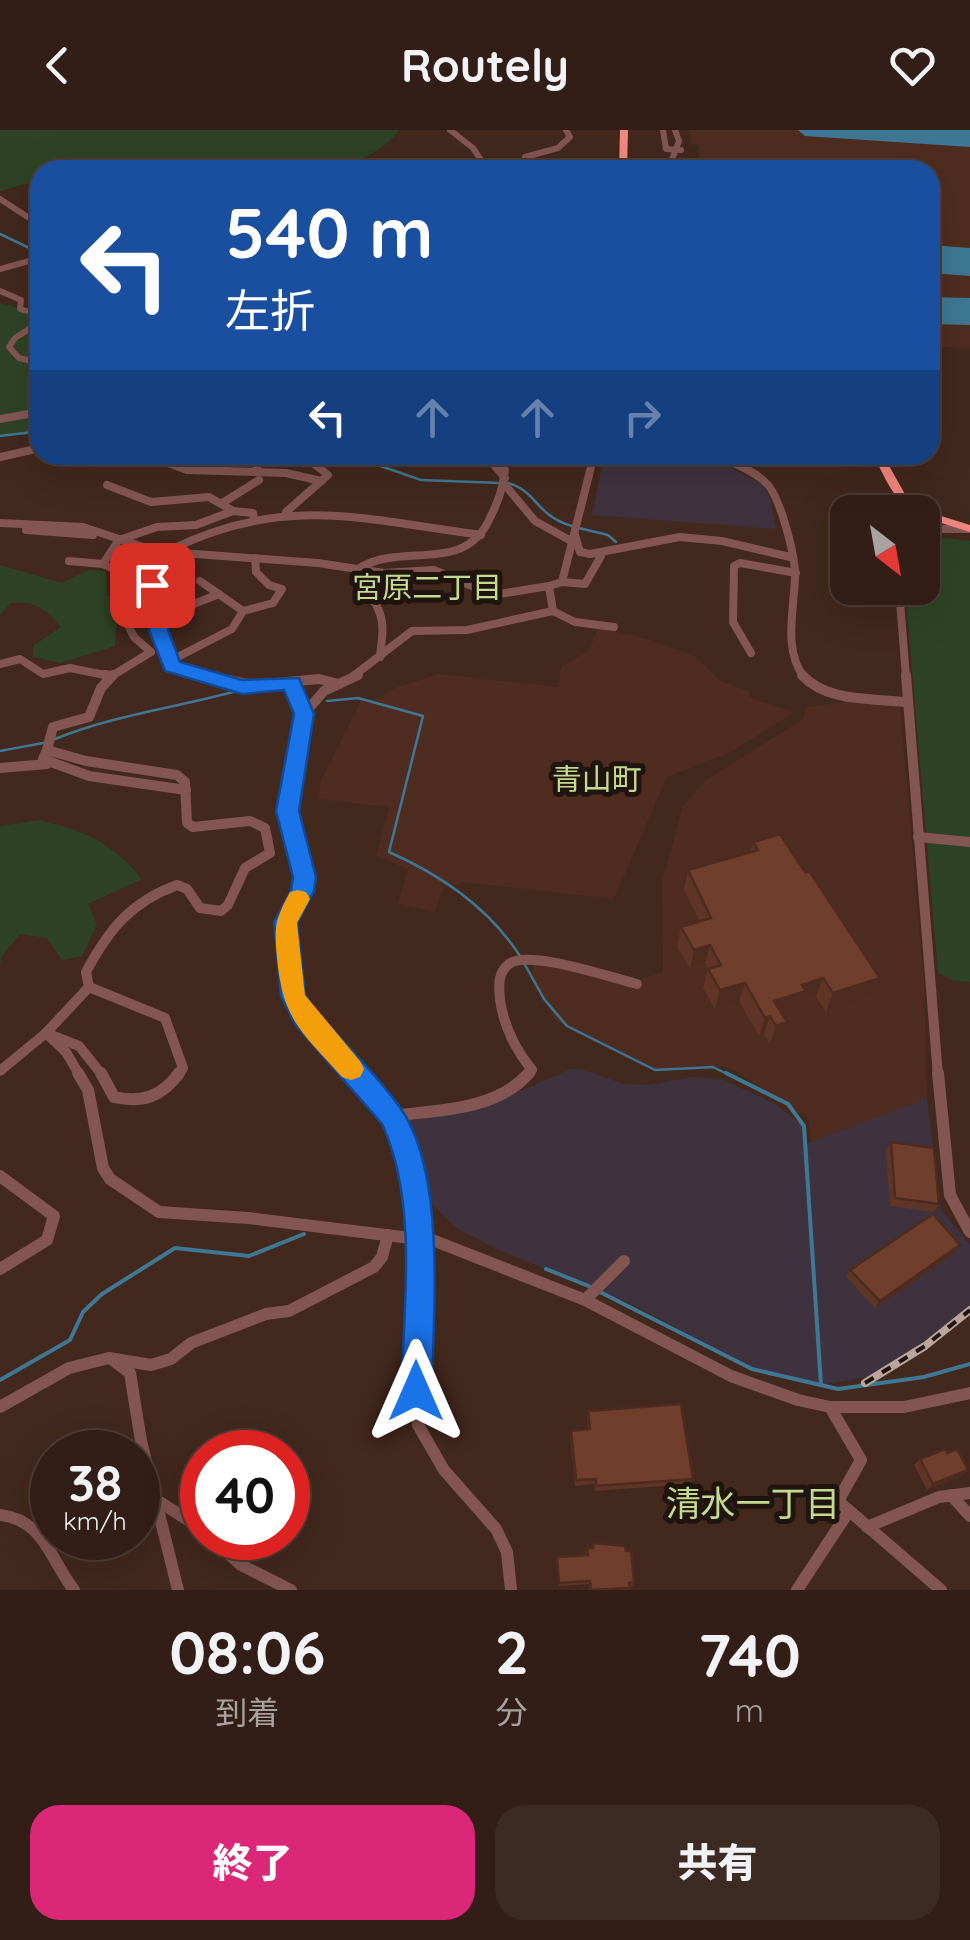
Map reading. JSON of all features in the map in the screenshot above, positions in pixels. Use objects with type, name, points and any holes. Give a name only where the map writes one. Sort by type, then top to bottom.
[{"type":"highway","points":[[623,160],[624,130]]},
{"type":"highway","points":[[884,465],[900,495]]},
{"type":"highway","points":[[940,519],[970,529]]},
{"type":"street","points":[[526,160],[525,157],[562,146],[570,137],[566,130]]},
{"type":"street","points":[[663,130],[666,149],[680,150]]},
{"type":"street","points":[[676,160],[680,150],[678,130]]},
{"type":"street","points":[[454,132],[479,160]]},
{"type":"street","points":[[0,200],[30,220]]},
{"type":"street","points":[[0,269],[30,261]]},
{"type":"street","points":[[0,291],[21,300],[20,309],[30,314]]},
{"type":"street","points":[[30,328],[9,347],[18,358],[30,361]]},
{"type":"street","points":[[0,419],[30,414]]},
{"type":"street","points":[[0,457],[30,450]]},
{"type":"street","points":[[173,465],[186,470],[321,481]]},
{"type":"street","points":[[256,465],[258,476]]},
{"type":"street","points":[[286,512],[328,475],[316,465]]},
{"type":"street","points":[[493,465],[517,494],[524,510],[550,533],[574,538]]},
{"type":"street","points":[[361,567],[375,559],[465,550],[481,535],[505,482],[501,465]]},
{"type":"street","points":[[562,582],[592,465]]},
{"type":"street","points":[[737,465],[772,486],[796,573],[791,614],[793,654],[808,683],[830,694],[906,702]]},
{"type":"street","points":[[224,502],[258,476]]},
{"type":"street","points":[[107,485],[116,492],[147,501],[167,502],[192,494],[224,502],[233,512]]},
{"type":"street","points":[[104,564],[118,540],[157,528],[196,526],[233,512],[253,513],[254,518]]},
{"type":"street","points":[[171,550],[201,534],[286,512],[345,514],[481,535]]},
{"type":"street","points":[[0,526],[83,527],[106,531],[118,540],[156,551],[361,567],[384,573],[434,570],[493,595],[562,582],[586,584],[601,556]]},
{"type":"street","points":[[940,530],[970,529]]},
{"type":"street","points":[[574,538],[580,552],[601,556],[622,547],[676,537],[743,545],[790,557]]},
{"type":"street","points":[[0,664],[20,659],[43,674],[70,668],[110,676],[132,669],[151,652],[128,626],[146,613],[152,589],[172,572],[171,550]]},
{"type":"street","points":[[168,662],[232,629],[243,611],[273,603],[282,589],[269,585],[256,572],[255,558]]},
{"type":"street","points":[[69,561],[104,564],[130,577],[125,587]]},
{"type":"street","points":[[722,561],[796,573]]},
{"type":"street","points":[[740,563],[734,566],[733,622],[751,654]]},
{"type":"street","points":[[361,567],[363,591],[380,606],[382,614],[380,658]]},
{"type":"street","points":[[200,582],[243,611]]},
{"type":"street","points":[[549,586],[554,610]]},
{"type":"street","points":[[152,589],[166,615]]},
{"type":"street","points":[[219,594],[166,615],[158,630],[168,662],[204,678],[242,687],[328,678],[338,684]]},
{"type":"street","points":[[899,605],[944,1155],[950,1195],[970,1232]]},
{"type":"street","points":[[511,1590],[507,1552],[496,1529],[444,1470],[418,1425],[420,1238],[409,1160],[391,1116],[304,1016],[293,996],[286,922],[302,891],[304,877],[288,811],[304,714],[312,700],[364,672],[412,631],[468,630],[554,610],[575,622],[614,627]]},
{"type":"street","points":[[48,764],[44,759],[53,727],[89,717],[98,690],[110,676]]},
{"type":"street","points":[[292,683],[304,714]]},
{"type":"street","points":[[47,750],[86,761],[166,772],[185,782],[186,822],[194,827],[250,821],[269,834],[270,853],[245,868],[228,905],[220,911],[200,908],[187,889],[177,886],[121,914],[86,972],[89,986]]},
{"type":"street","points":[[0,768],[48,764],[76,776],[100,776],[186,790]]},
{"type":"street","points":[[918,837],[970,842]]},
{"type":"street","points":[[391,1116],[496,1098],[525,1082],[532,1070],[513,1050],[499,999],[499,978],[520,958],[637,984]]},
{"type":"street","points":[[0,1072],[46,1034],[89,986]]},
{"type":"street","points":[[46,1034],[68,1037],[78,1045],[101,1070],[114,1096],[131,1102],[150,1100],[170,1086],[183,1068],[165,1018],[89,986]]},
{"type":"street","points":[[46,1034],[66,1052],[88,1090],[102,1168],[110,1180],[158,1212],[420,1238],[586,1300],[768,1392],[830,1407],[904,1407],[970,1393]]},
{"type":"street","points":[[0,1176],[54,1216],[47,1240],[0,1269]]},
{"type":"street","points":[[0,1407],[69,1368],[109,1358],[151,1365],[171,1360],[191,1343],[266,1314],[290,1311],[374,1267],[382,1257],[388,1235]]},
{"type":"street","points":[[586,1300],[624,1261]]},
{"type":"street","points":[[109,1358],[130,1373],[142,1430]]},
{"type":"street","points":[[830,1407],[861,1460],[838,1501],[941,1590]]},
{"type":"street","points":[[867,1527],[951,1495],[970,1493]]},
{"type":"street","points":[[951,1495],[970,1516]]},
{"type":"street","points":[[797,1590],[849,1510]]},
{"type":"street","points":[[0,1515],[36,1525],[74,1590]]},
{"type":"street","points":[[160,1516],[178,1590]]},
{"type":"street","points":[[237,1560],[291,1590]]},
{"type":"shaded area","points":[[688,130],[970,130],[970,348],[940,347],[940,160],[698,160],[700,145],[691,144]]},
{"type":"shaded area","points":[[602,465],[726,465],[763,485],[770,498],[776,529],[592,515]]},
{"type":"shaded area","points":[[611,623],[617,633],[693,655],[721,681],[750,692],[748,697],[795,712],[729,753],[667,777],[614,899],[462,882],[443,889],[435,912],[398,904],[408,869],[376,856],[389,807],[318,799],[321,780],[362,698],[373,701],[395,688],[439,674],[559,687],[561,667],[589,651],[598,627]]},
{"type":"shaded area","points":[[852,700],[900,706],[924,983],[927,1098],[812,1142],[808,1118],[731,1068],[704,1065],[655,1070],[554,1019],[532,975],[533,962],[637,980],[663,972],[662,882],[683,806],[706,780],[803,719],[806,708]]},
{"type":"shaded area","points":[[571,1069],[623,1084],[649,1085],[692,1077],[721,1079],[772,1102],[804,1126],[806,1144],[927,1098],[941,1209],[970,1245],[970,1305],[881,1375],[825,1384],[802,1383],[758,1372],[634,1305],[499,1250],[456,1228],[427,1199],[401,1117],[498,1101]]},
{"type":"green space","points":[[0,130],[400,130],[372,154],[358,160],[30,160],[30,183],[0,191]]},
{"type":"green space","points":[[0,303],[30,310],[30,436],[0,435]]},
{"type":"green space","points":[[940,538],[970,541],[970,982],[954,981],[938,973],[906,605],[940,605]]},
{"type":"green space","points":[[0,565],[62,583],[89,570],[106,571],[107,595],[118,600],[115,646],[60,663],[33,657],[33,646],[61,627],[45,611],[27,603],[11,603],[0,615]]},
{"type":"green space","points":[[38,820],[96,839],[142,879],[88,904],[97,925],[82,956],[62,960],[47,938],[20,934],[1,957],[0,967],[0,826]]},
{"type":"water","points":[[798,130],[970,130],[970,147],[805,136]]},
{"type":"water","points":[[940,246],[970,248],[970,276],[940,274]]},
{"type":"water","points":[[940,297],[970,298],[970,325],[940,324]]},
{"type":"building","points":[[780,834],[880,978],[833,993],[823,978],[802,985],[806,991],[774,1001],[787,1022],[776,1026],[770,1016],[765,1018],[745,983],[720,990],[708,969],[721,965],[710,945],[694,950],[681,927],[711,918],[688,870],[758,850],[753,842]]},
{"type":"building","points":[[891,1142],[934,1148],[939,1204],[895,1198]]},
{"type":"building","points":[[933,1214],[960,1245],[880,1301],[850,1270]]},
{"type":"building","points":[[681,1404],[693,1479],[596,1486],[596,1479],[576,1480],[571,1431],[590,1429],[588,1411]]},
{"type":"building","points":[[945,1449],[947,1453],[957,1449],[968,1470],[933,1484],[920,1459]]},
{"type":"building","points":[[593,1543],[625,1546],[626,1551],[631,1551],[634,1582],[629,1583],[630,1588],[591,1590],[590,1581],[559,1583],[557,1557],[588,1555],[587,1548],[593,1548]]},
{"type":"waterway","points":[[0,234],[30,248]]},
{"type":"waterway","points":[[0,436],[30,432]]},
{"type":"waterway","points":[[378,465],[421,480],[500,483]]},
{"type":"waterway","points":[[508,483],[525,492],[551,516],[572,526]]},
{"type":"waterway","points":[[579,528],[608,535],[616,542]]},
{"type":"waterway","points":[[55,739],[123,717],[241,690]]},
{"type":"waterway","points":[[327,701],[358,698],[423,716],[389,852],[427,871],[479,908],[520,956]]},
{"type":"waterway","points":[[0,751],[43,743]]},
{"type":"waterway","points":[[524,963],[544,999],[567,1026],[655,1070],[713,1067],[731,1076]]},
{"type":"waterway","points":[[726,1073],[788,1104],[804,1126],[821,1385]]},
{"type":"waterway","points":[[0,1380],[70,1340],[83,1312],[102,1294],[175,1248],[249,1256],[304,1234]]},
{"type":"waterway","points":[[546,1269],[591,1287]]},
{"type":"waterway","points":[[598,1291],[752,1369],[838,1389],[924,1377],[970,1364]]},
{"type":"railway","points":[[865,1383],[925,1346],[970,1310]]},
{"type":"slow traffic","points":[[298,899],[286,922],[293,996],[304,1016],[351,1069]]},
{"type":"district","name":"宮原二丁目","points":[[427,587]]},
{"type":"district","name":"青山町","points":[[597,779]]},
{"type":"district","name":"清水一丁目","points":[[753,1503]]},
{"type":"route","points":[[152,585],[166,614],[158,630],[172,666],[242,687],[292,683],[304,714],[288,811],[304,877],[302,891],[286,922],[293,996],[304,1016],[391,1116],[404,1143],[420,1238],[416,1391]]}]
